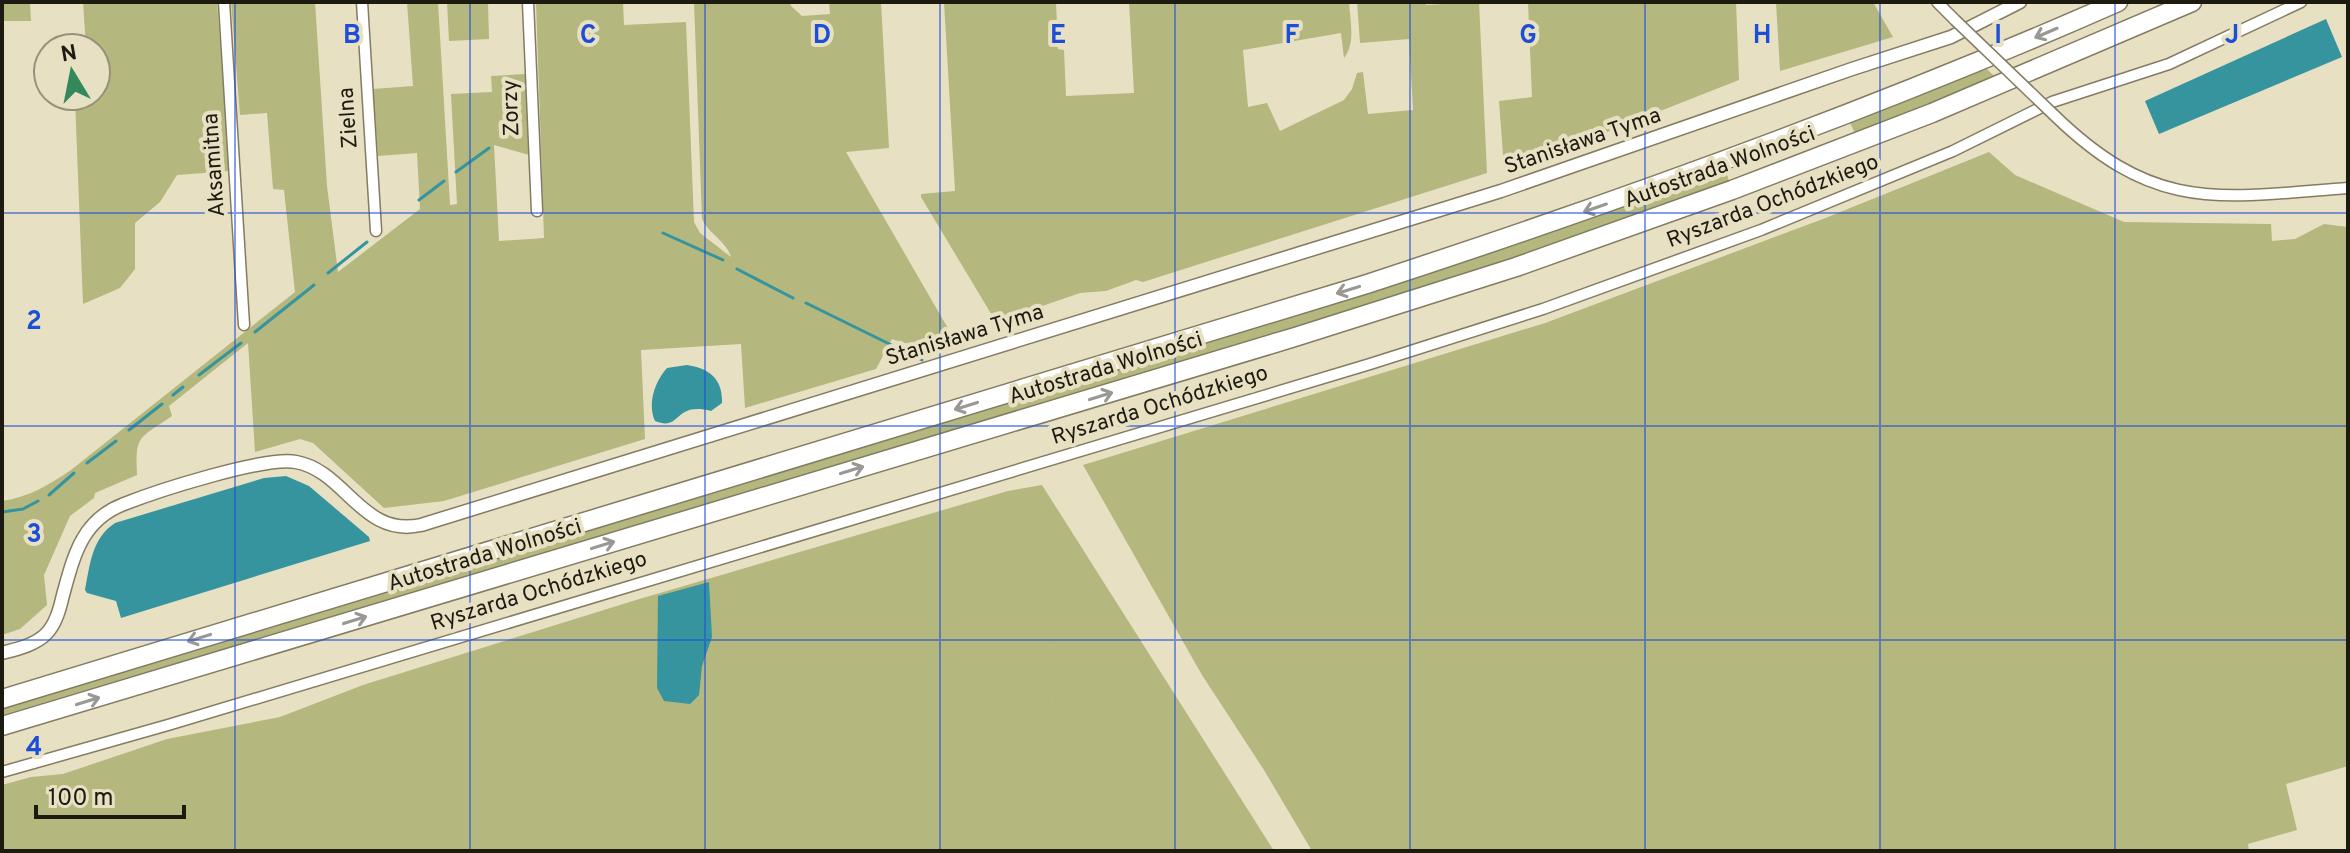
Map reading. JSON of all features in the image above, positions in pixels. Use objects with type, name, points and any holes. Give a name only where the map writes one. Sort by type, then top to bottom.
[{"type":"highway","name":"Autostrada Wolności","points":[[4,698],[1353,288],[1507,238],[1785,139],[2118,2]]},
{"type":"highway","name":"Autostrada Wolności","points":[[7,725],[1295,337],[1516,267],[1656,218],[1917,119],[2192,2]]},
{"type":"street","name":"Aksamitna","points":[[224,2],[244,325]]},
{"type":"street","name":"Zielna","points":[[362,2],[376,231]]},
{"type":"street","name":"Zorzy","points":[[528,2],[537,211]]},
{"type":"street","points":[[1937,2],[2054,115],[2094,151],[2119,168],[2174,190],[2233,197],[2348,188]]},
{"type":"street","name":"Stanisława Tyma","points":[[2,653],[33,643],[47,633],[60,609],[72,560],[83,535],[105,513],[137,499],[260,464],[284,461],[306,464],[318,471],[377,520],[403,528],[421,525],[1531,181],[1951,37],[2020,2]]},
{"type":"street","name":"Ryszarda Ochódzkiego","points":[[2,772],[1243,403],[1515,318],[1761,230],[1926,163],[2052,102],[2169,64],[2301,2]]},
{"type":"green space","points":[[2,2],[30,2],[31,21],[2,21]]},
{"type":"green space","points":[[83,2],[217,2],[230,171],[177,175],[160,202],[135,223],[135,269],[120,288],[83,304],[76,112],[112,112],[112,32],[85,32]]},
{"type":"green space","points":[[231,2],[315,2],[327,186],[338,272],[420,209],[417,153],[378,156],[373,89],[413,86],[407,2],[438,2],[450,205],[457,204],[451,94],[492,92],[491,76],[526,74],[529,155],[494,145],[499,241],[544,238],[536,2],[623,2],[624,25],[686,22],[694,222],[700,233],[731,257],[702,219],[694,2],[790,2],[802,16],[830,14],[829,2],[881,2],[889,148],[846,152],[953,337],[922,344],[892,339],[876,369],[745,408],[741,344],[641,350],[645,439],[444,501],[384,508],[313,443],[300,439],[255,452],[248,343],[169,406],[172,416],[141,439],[137,452],[137,475],[95,493],[94,498],[70,516],[44,575],[47,605],[20,629],[2,635],[2,501],[38,490],[71,470],[295,292],[284,190],[273,189],[267,113],[240,115]]},
{"type":"green space","points":[[447,2],[488,2],[489,39],[449,41]]},
{"type":"green space","points":[[944,2],[1056,2],[1058,49],[1064,50],[1066,96],[1134,93],[1129,2],[1349,2],[1351,39],[1344,58],[1341,33],[1243,50],[1248,107],[1267,103],[1280,131],[1344,100],[1352,89],[1357,73],[1363,72],[1368,114],[1413,110],[1409,39],[1360,43],[1357,2],[1426,2],[1426,5],[1479,2],[1487,173],[1143,282],[1136,280],[1106,291],[1080,293],[996,322],[921,197],[921,194],[955,191]]},
{"type":"green space","points":[[1528,2],[1736,2],[1739,80],[1574,145],[1504,168],[1499,101],[1532,97]]},
{"type":"green space","points":[[1776,2],[1873,2],[1893,37],[1780,71]]},
{"type":"green space","points":[[1984,66],[1997,79],[1856,136],[1849,120]]},
{"type":"green space","points":[[1989,152],[2015,175],[2124,222],[2271,224],[2272,241],[2295,239],[2324,224],[2348,227],[2348,766],[2286,784],[2297,830],[2248,844],[2249,851],[1312,851],[1202,675],[1083,465],[1545,323],[1823,219]]},
{"type":"green space","points":[[1725,168],[1730,184],[1473,274],[460,583],[245,642],[2,715],[2,708],[243,636],[458,565]]},
{"type":"green space","points":[[1042,485],[1274,851],[2,851],[2,785],[31,777],[63,774],[167,739],[280,717],[363,685],[636,600],[1008,491]]},
{"type":"water","points":[[2326,19],[2342,57],[2159,134],[2145,101]]},
{"type":"water","points":[[687,365],[713,376],[720,387],[722,403],[711,411],[690,410],[670,423],[655,421],[652,400],[659,379],[667,368]]},
{"type":"water","points":[[286,476],[309,486],[370,541],[121,618],[116,601],[85,590],[97,544],[115,523],[264,478]]},
{"type":"water","points":[[709,582],[712,637],[702,666],[699,695],[690,704],[664,701],[657,688],[658,596]]},
{"type":"waterway","points":[[456,172],[489,148]]},
{"type":"waterway","points":[[419,200],[444,181]]},
{"type":"waterway","points":[[663,233],[723,260]]},
{"type":"waterway","points":[[328,273],[367,242]]},
{"type":"waterway","points":[[737,269],[793,298]]},
{"type":"waterway","points":[[255,332],[314,285]]},
{"type":"waterway","points":[[806,303],[922,360]]},
{"type":"waterway","points":[[199,375],[241,343]]},
{"type":"waterway","points":[[173,395],[183,387]]},
{"type":"waterway","points":[[129,430],[162,404]]},
{"type":"waterway","points":[[87,463],[116,441]]},
{"type":"waterway","points":[[49,495],[74,473]]},
{"type":"waterway","points":[[2,512],[23,509],[38,501]]}]
